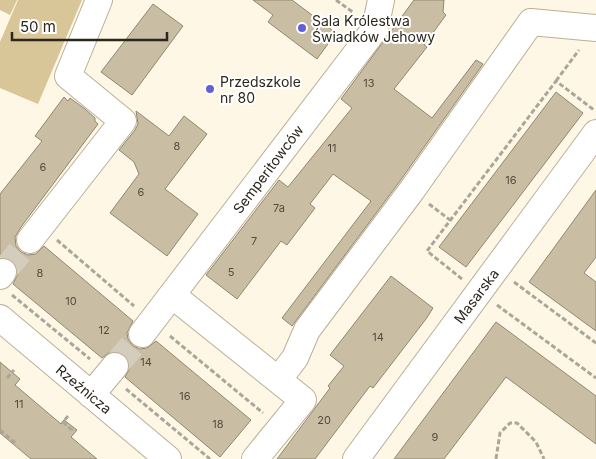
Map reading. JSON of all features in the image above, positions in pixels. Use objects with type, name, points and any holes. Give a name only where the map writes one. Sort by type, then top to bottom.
[{"type":"street","points":[[36,233],[122,121],[68,76],[99,0]]},
{"type":"street","name":"Semperitowców","points":[[147,327],[375,28],[381,0]]},
{"type":"street","points":[[278,380],[295,358],[307,330],[417,182],[531,22],[596,28]]},
{"type":"street","name":"Masarska","points":[[356,459],[596,133]]},
{"type":"street","points":[[172,295],[303,400],[255,459]]},
{"type":"street","name":"Rzeźnicza","points":[[2,324],[168,459]]},
{"type":"street","points":[[91,395],[115,366]]},
{"type":"path","points":[[596,28],[426,251],[596,378]]},
{"type":"path","points":[[556,81],[596,112]]},
{"type":"path","points":[[36,233],[147,327],[281,428]]},
{"type":"path","points":[[496,269],[596,343]]},
{"type":"path","points":[[7,378],[14,370]]},
{"type":"path","points":[[68,416],[63,422],[72,430],[70,432]]},
{"type":"path","points":[[496,459],[500,433],[510,423],[518,423],[536,442],[544,459]]},
{"type":"path","points":[[0,430],[14,442],[15,440]]},
{"type":"shaded area","points":[[0,0],[17,0],[10,15],[0,10]]},
{"type":"shaded area","points":[[18,0],[82,0],[38,104],[0,88],[0,42]]},
{"type":"building","name":"Sala Królestwa Świadków Jehowy","points":[[253,0],[292,0],[336,33],[317,59],[268,22],[273,15]]},
{"type":"building","points":[[414,0],[444,0],[443,12],[446,15],[424,45],[427,47],[394,89],[432,118],[476,60],[483,64],[400,181],[292,326],[282,318],[371,201],[333,174],[310,204],[315,208],[287,245],[281,241],[237,299],[206,275],[279,180],[288,187],[352,108],[341,99]]},
{"type":"building","points":[[153,4],[183,26],[132,95],[101,72]]},
{"type":"building","points":[[556,92],[583,113],[466,267],[439,247]]},
{"type":"building","points":[[64,97],[68,101],[70,98],[85,109],[95,118],[98,124],[21,227],[15,237],[16,246],[21,252],[28,255],[36,254],[44,246],[133,321],[127,333],[128,339],[133,346],[140,349],[147,348],[156,341],[251,420],[220,457],[125,377],[130,368],[129,361],[125,355],[118,351],[110,352],[102,358],[13,284],[18,274],[17,266],[12,260],[5,257],[0,258],[0,194],[42,141],[35,136]]},
{"type":"building","points":[[136,111],[169,136],[184,116],[207,134],[165,189],[198,214],[167,256],[110,213],[139,174],[134,162],[119,150],[138,124]]},
{"type":"building","points":[[596,190],[596,257],[584,273],[596,282],[596,331],[529,282]]},
{"type":"building","points":[[391,276],[433,308],[373,388],[370,386],[315,459],[277,459],[330,388],[328,386],[344,366],[330,355]]},
{"type":"building","points":[[496,322],[596,396],[596,444],[506,377],[444,459],[394,459]]},
{"type":"building","points":[[0,362],[20,379],[15,385],[61,424],[64,420],[77,430],[71,437],[97,459],[31,459],[0,433]]},
{"type":"tunnel","points":[[3,272],[30,240]]},
{"type":"tunnel","points":[[115,366],[142,334]]},
{"type":"place","name":"Sala Królestwa Świadków Jehowy","points":[[302,28]]},
{"type":"place","name":"Przedszkole nr 80","points":[[210,89]]}]
